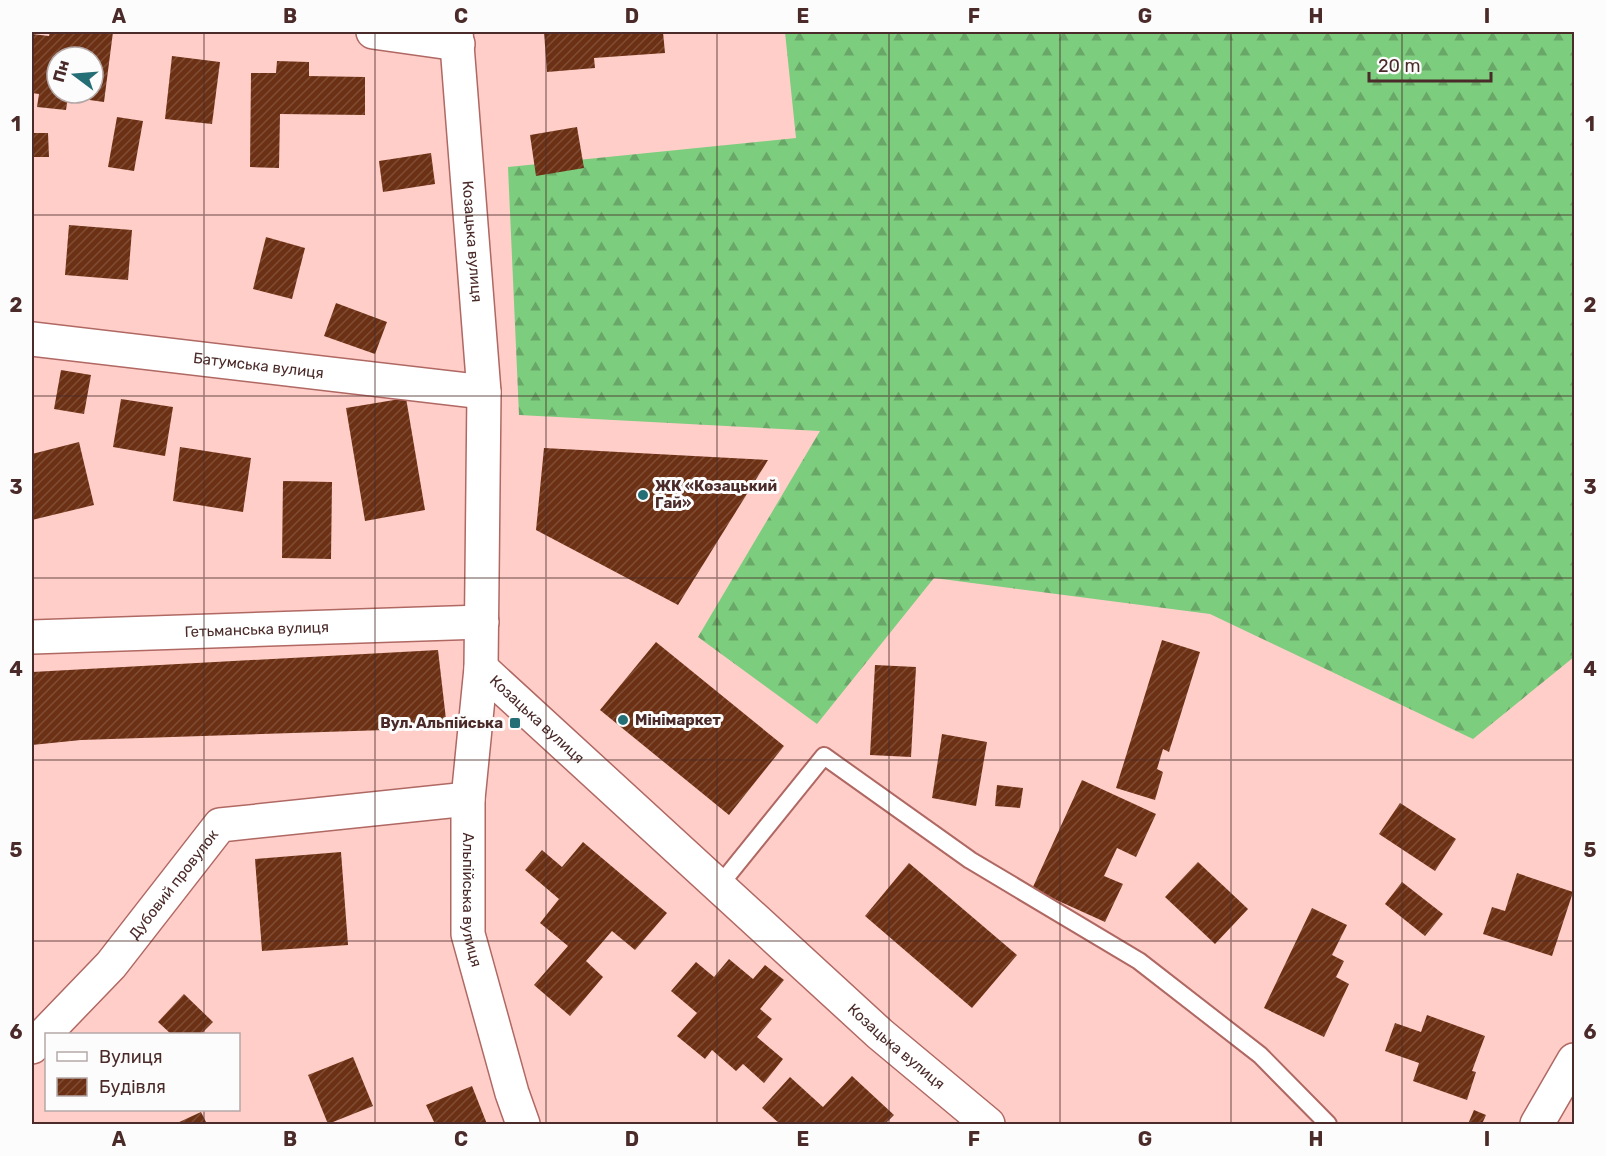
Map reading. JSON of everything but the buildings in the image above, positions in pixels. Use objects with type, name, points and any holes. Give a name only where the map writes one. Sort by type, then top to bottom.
[{"type":"street","points":[[373,32],[457,38]]},
{"type":"street","name":"Козацька вулиця","points":[[457,38],[484,392],[480,668],[880,1034],[988,1125]]},
{"type":"street","name":"Батумська вулиця","points":[[32,339],[484,392]]},
{"type":"street","name":"Гетьманська вулиця","points":[[32,637],[482,622]]},
{"type":"street","name":"Альпійська вулиця","points":[[480,668],[468,799],[468,934],[523,1125]]},
{"type":"street","name":"Дубовий провулок","points":[[45,1033],[111,965],[220,825],[468,799]]},
{"type":"street","name":"Дубовий провулок","points":[[32,1047],[45,1034]]},
{"type":"street","points":[[1536,1125],[1575,1060]]},
{"type":"lane","points":[[719,886],[825,756],[970,860],[1139,962],[1260,1055],[1328,1125]]},
{"type":"green space","points":[[785,32],[1574,32],[1574,657],[1473,739],[1210,614],[934,578],[817,724],[698,637],[820,431],[519,415],[508,167],[796,138]]},
{"type":"place","name":"ЖК «Козацький Гай»","points":[[643,495]]},
{"type":"place","name":"Мінімаркет","points":[[623,720]]},
{"type":"place","name":"Вул. Альпійська","points":[[515,723]]}]
